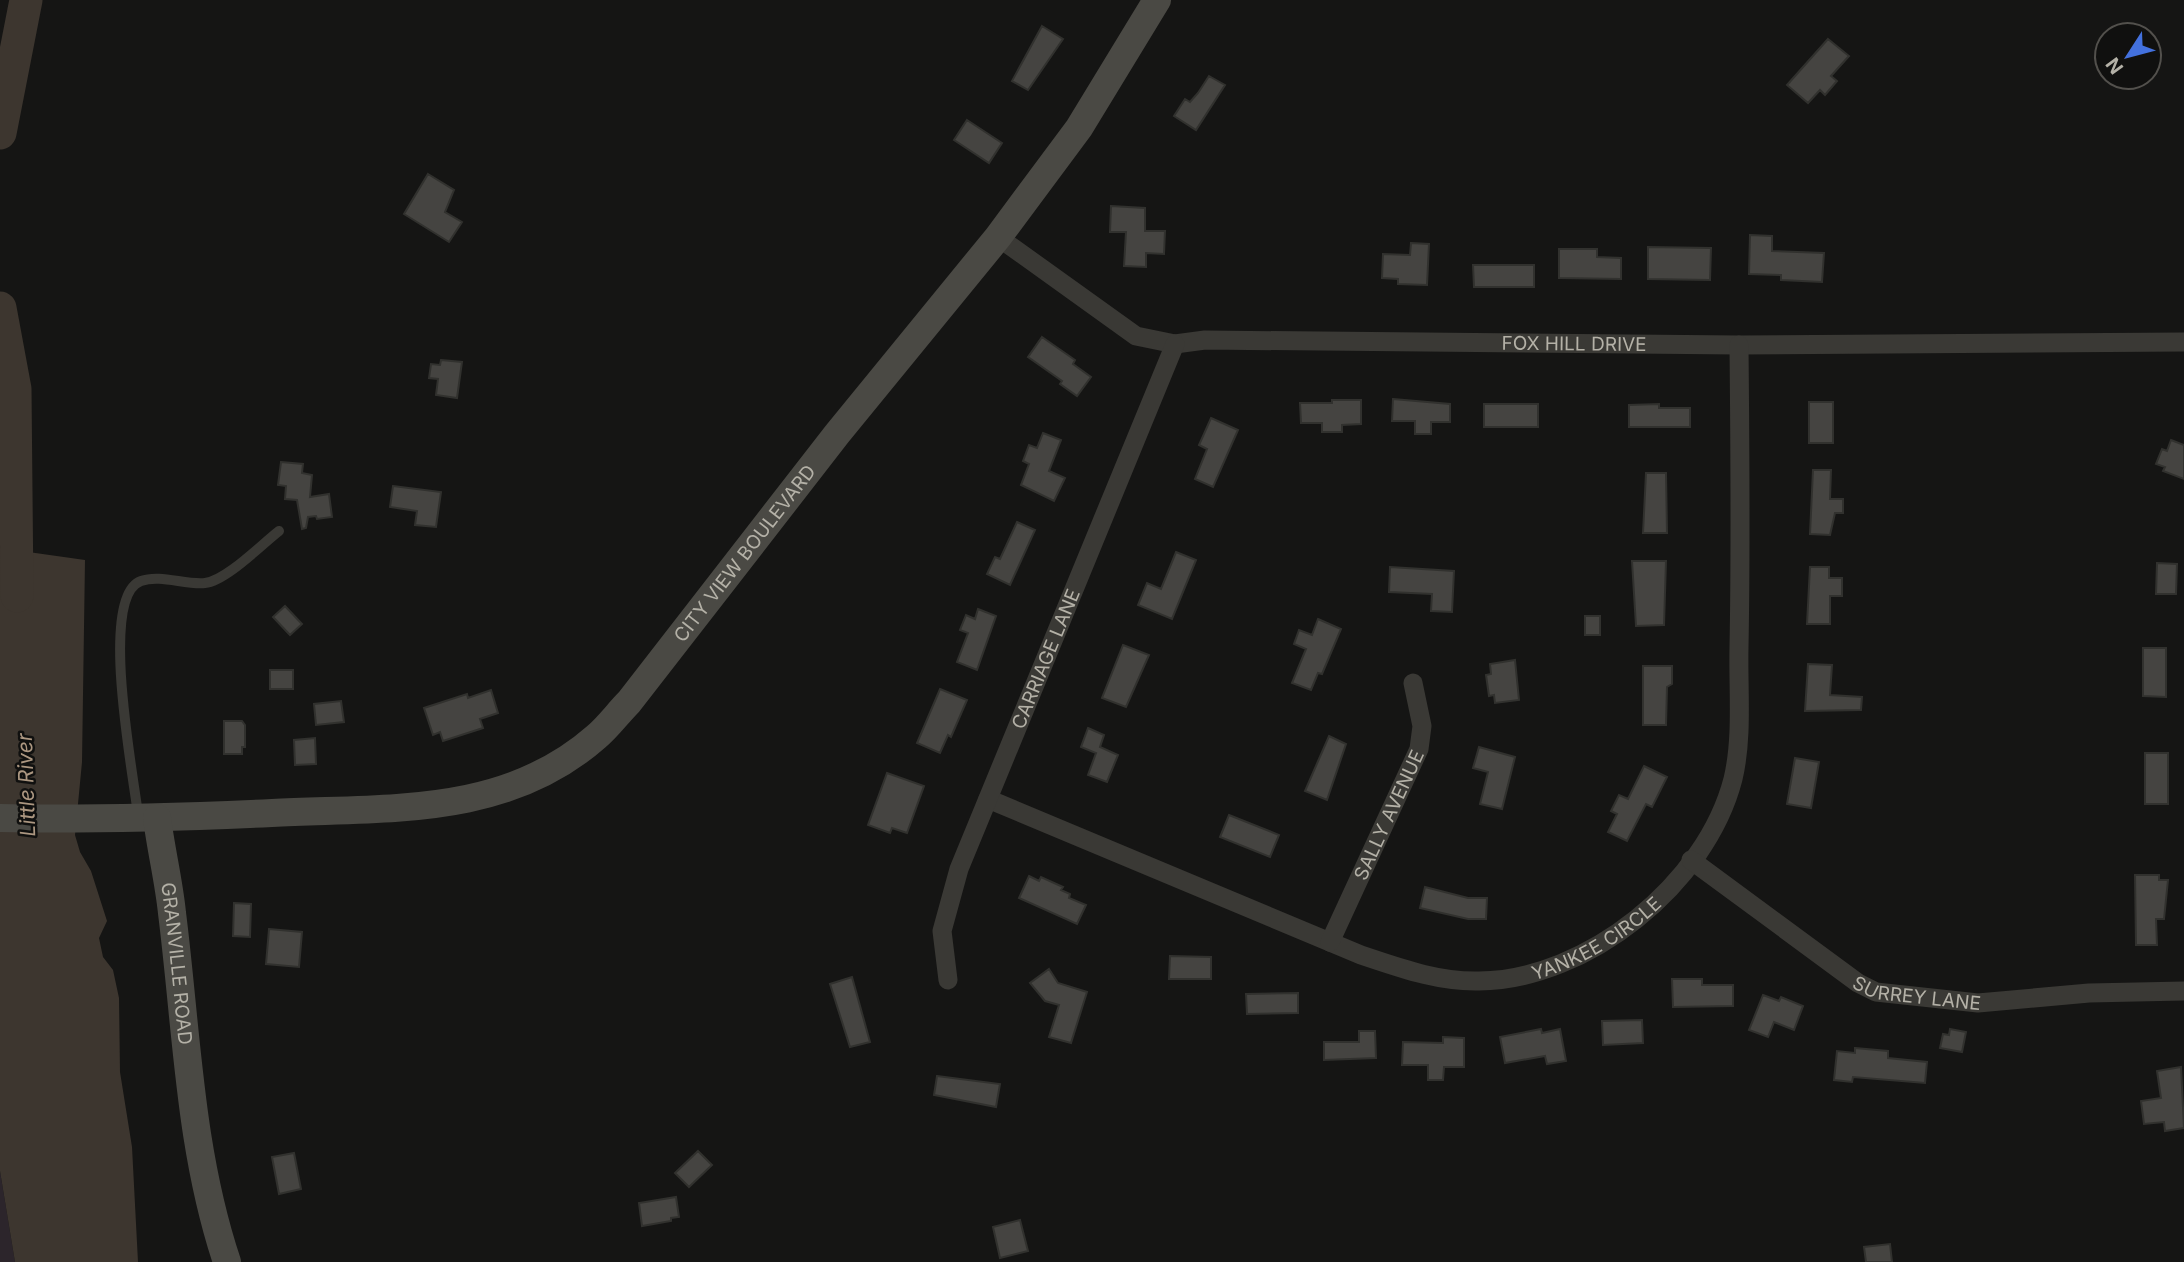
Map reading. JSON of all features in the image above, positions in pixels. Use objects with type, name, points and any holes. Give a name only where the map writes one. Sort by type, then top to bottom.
[{"type":"street","name":"CITY VIEW BOULEVARD","points":[[148,818],[359,812],[443,805],[481,798],[562,763],[597,737],[629,702],[886,373],[998,237],[1079,128],[1157,0]]},
{"type":"street","name":"FOX HILL DRIVE","points":[[998,237],[1136,337],[1175,344],[1218,340],[1739,345],[2184,342]]},
{"type":"street","name":"CARRIAGE LANE","points":[[948,980],[942,931],[959,869],[1175,344]]},
{"type":"street","name":"YANKEE CIRCLE","points":[[989,799],[1330,942],[1400,969],[1434,977],[1479,981],[1524,976],[1566,962],[1633,923],[1691,860],[1720,812],[1736,763],[1741,527],[1739,345]]},
{"type":"street","name":"SALLY AVENUE","points":[[1330,942],[1419,749],[1422,726],[1413,682]]},
{"type":"street","points":[[0,818],[148,818]]},
{"type":"street","name":"GRANVILLE ROAD","points":[[148,818],[172,914],[194,1130],[205,1187],[227,1262]]},
{"type":"street","name":"SURREY LANE","points":[[1691,860],[1858,983],[1876,992],[1978,1003],[2089,992],[2184,991]]},
{"type":"lane","points":[[148,818],[125,722],[120,619],[131,590],[139,581],[146,580],[207,583],[222,576],[279,531]]},
{"type":"shaded area","points":[[0,1171],[15,1262],[0,1262]]},
{"type":"water","points":[[0,548],[85,560],[82,762],[75,835],[80,852],[91,871],[107,921],[99,938],[103,957],[113,970],[119,998],[120,1072],[132,1147],[138,1262],[15,1262],[0,1171]]},
{"type":"building","points":[[1042,26],[1063,39],[1028,90],[1012,81]]},
{"type":"building","points":[[1828,39],[1849,56],[1831,76],[1837,81],[1825,95],[1820,90],[1808,103],[1787,85]]},
{"type":"building","points":[[1209,76],[1225,85],[1196,130],[1174,116],[1185,99],[1190,102],[1198,93]]},
{"type":"building","points":[[967,120],[1002,143],[989,163],[954,140]]},
{"type":"building","points":[[428,174],[454,190],[445,212],[462,222],[449,242],[404,214]]},
{"type":"building","points":[[1111,206],[1145,208],[1145,231],[1165,231],[1164,254],[1146,253],[1146,267],[1124,266],[1126,232],[1110,232]]},
{"type":"building","points":[[1750,235],[1772,236],[1772,251],[1824,253],[1822,282],[1781,280],[1781,275],[1749,274]]},
{"type":"building","points":[[1411,243],[1429,244],[1427,285],[1398,284],[1398,279],[1382,278],[1383,254],[1410,255]]},
{"type":"building","points":[[1648,247],[1711,248],[1710,280],[1648,279]]},
{"type":"building","points":[[1559,249],[1597,249],[1597,257],[1621,258],[1621,279],[1559,278]]},
{"type":"building","points":[[1473,265],[1534,265],[1534,287],[1474,287]]},
{"type":"building","points":[[1042,337],[1075,360],[1073,364],[1091,377],[1077,396],[1060,384],[1062,381],[1028,357]]},
{"type":"building","points":[[441,360],[462,362],[457,398],[436,395],[438,379],[429,378],[431,364],[440,365]]},
{"type":"building","points":[[1393,399],[1450,404],[1450,422],[1431,422],[1431,434],[1415,434],[1415,421],[1392,421]]},
{"type":"building","points":[[1332,400],[1361,400],[1361,424],[1342,425],[1342,432],[1322,432],[1322,423],[1301,423],[1300,403],[1332,403]]},
{"type":"building","points":[[1809,402],[1833,402],[1833,443],[1809,443]]},
{"type":"building","points":[[1484,404],[1538,404],[1538,427],[1484,427]]},
{"type":"building","points":[[1659,404],[1659,408],[1690,408],[1690,427],[1629,427],[1629,405]]},
{"type":"building","points":[[1211,418],[1238,430],[1213,487],[1195,479],[1207,449],[1199,445]]},
{"type":"building","points":[[1043,433],[1061,440],[1049,471],[1065,478],[1054,501],[1021,485],[1029,464],[1023,461],[1029,445],[1037,448]]},
{"type":"building","points":[[2171,440],[2184,445],[2184,479],[2163,471],[2165,467],[2156,464],[2162,449],[2167,451]]},
{"type":"building","points":[[281,462],[303,464],[302,473],[312,475],[310,497],[329,494],[332,517],[308,517],[306,528],[302,529],[297,500],[285,499],[286,486],[278,485]]},
{"type":"building","points":[[1813,470],[1831,470],[1830,499],[1843,499],[1843,513],[1835,513],[1830,535],[1810,534]]},
{"type":"building","points":[[1646,473],[1666,473],[1667,533],[1643,533]]},
{"type":"building","points":[[393,486],[441,492],[436,527],[415,525],[417,511],[390,507]]},
{"type":"building","points":[[1017,522],[1035,530],[1010,585],[987,574],[995,557],[1000,559]]},
{"type":"building","points":[[1176,552],[1196,560],[1172,619],[1138,605],[1147,583],[1161,589]]},
{"type":"building","points":[[1632,561],[1666,561],[1664,625],[1636,626]]},
{"type":"building","points":[[2157,563],[2177,564],[2176,594],[2156,594]]},
{"type":"building","points":[[1390,567],[1454,571],[1452,612],[1431,611],[1432,594],[1389,592]]},
{"type":"building","points":[[1810,567],[1829,567],[1829,578],[1842,578],[1842,596],[1830,596],[1830,624],[1807,624]]},
{"type":"building","points":[[285,606],[302,624],[290,635],[273,617]]},
{"type":"building","points":[[978,609],[996,616],[977,670],[957,662],[968,633],[960,630],[966,615],[975,619]]},
{"type":"building","points":[[1585,616],[1600,616],[1600,635],[1585,635]]},
{"type":"building","points":[[1318,619],[1341,629],[1322,674],[1318,673],[1311,690],[1292,683],[1306,649],[1294,644],[1299,630],[1312,635]]},
{"type":"building","points":[[1123,645],[1149,655],[1126,707],[1102,698]]},
{"type":"building","points":[[2143,648],[2166,648],[2166,697],[2143,696]]},
{"type":"building","points":[[1515,660],[1519,700],[1495,703],[1494,695],[1489,696],[1486,675],[1491,674],[1490,664]]},
{"type":"building","points":[[1808,664],[1832,665],[1830,695],[1862,697],[1861,710],[1805,711]]},
{"type":"building","points":[[1643,666],[1672,666],[1672,684],[1667,687],[1666,725],[1643,725]]},
{"type":"building","points":[[270,670],[293,670],[293,689],[270,689]]},
{"type":"building","points":[[940,689],[967,700],[951,737],[948,735],[940,753],[917,743]]},
{"type":"building","points":[[491,690],[498,713],[480,719],[483,728],[443,741],[440,732],[433,735],[424,708],[467,694],[468,698]]},
{"type":"building","points":[[341,701],[344,722],[316,725],[314,704]]},
{"type":"building","points":[[224,721],[242,721],[245,725],[245,747],[242,747],[242,754],[224,754]]},
{"type":"building","points":[[1088,728],[1104,735],[1100,747],[1118,755],[1107,782],[1088,775],[1096,753],[1081,747]]},
{"type":"building","points":[[1329,736],[1346,744],[1327,800],[1305,791]]},
{"type":"building","points":[[315,738],[316,764],[295,765],[294,740]]},
{"type":"building","points":[[1479,747],[1515,757],[1502,809],[1480,804],[1488,772],[1473,768]]},
{"type":"building","points":[[2145,753],[2168,753],[2168,804],[2145,804]]},
{"type":"building","points":[[1795,758],[1819,762],[1811,808],[1787,804]]},
{"type":"building","points":[[1644,766],[1667,777],[1652,807],[1646,804],[1627,841],[1608,832],[1617,814],[1611,811],[1619,795],[1628,799]]},
{"type":"building","points":[[887,773],[924,786],[907,833],[892,828],[890,833],[868,825]]},
{"type":"building","points":[[1229,815],[1279,835],[1270,857],[1220,837]]},
{"type":"building","points":[[2135,875],[2159,875],[2159,880],[2168,880],[2164,919],[2156,919],[2157,945],[2136,945]]},
{"type":"building","points":[[1029,876],[1039,881],[1041,877],[1063,887],[1061,890],[1070,894],[1069,898],[1086,905],[1077,924],[1019,898]]},
{"type":"building","points":[[1425,887],[1468,898],[1487,898],[1486,919],[1468,919],[1420,908]]},
{"type":"building","points":[[234,903],[251,904],[250,937],[233,936]]},
{"type":"building","points":[[269,929],[302,932],[299,967],[266,964]]},
{"type":"building","points":[[1170,956],[1211,957],[1211,979],[1169,979]]},
{"type":"building","points":[[1049,969],[1058,983],[1087,992],[1071,1043],[1049,1037],[1059,1005],[1045,1001],[1030,983]]},
{"type":"building","points":[[852,977],[870,1042],[850,1047],[830,984]]},
{"type":"building","points":[[1672,979],[1702,979],[1702,985],[1733,985],[1733,1006],[1673,1007]]},
{"type":"building","points":[[1298,993],[1298,1013],[1247,1014],[1246,994]]},
{"type":"building","points":[[1763,995],[1779,1001],[1781,997],[1803,1006],[1794,1030],[1774,1022],[1768,1037],[1749,1030]]},
{"type":"building","points":[[1642,1020],[1643,1043],[1603,1045],[1602,1021]]},
{"type":"building","points":[[1541,1029],[1542,1033],[1560,1029],[1566,1061],[1547,1064],[1545,1056],[1505,1063],[1500,1037]]},
{"type":"building","points":[[1950,1029],[1966,1032],[1962,1052],[1940,1048],[1943,1034],[1949,1035]]},
{"type":"building","points":[[1359,1031],[1375,1031],[1376,1058],[1324,1060],[1324,1042],[1359,1042]]},
{"type":"building","points":[[1443,1037],[1464,1038],[1464,1067],[1444,1067],[1443,1080],[1428,1080],[1428,1065],[1402,1065],[1403,1042],[1443,1043]]},
{"type":"building","points":[[1855,1048],[1888,1051],[1888,1058],[1927,1062],[1925,1083],[1853,1077],[1852,1082],[1834,1080],[1837,1051],[1855,1053]]},
{"type":"building","points":[[2181,1067],[2184,1128],[2165,1131],[2164,1122],[2144,1124],[2141,1101],[2161,1098],[2157,1071]]},
{"type":"building","points":[[937,1076],[1000,1084],[996,1107],[934,1095]]},
{"type":"building","points":[[698,1151],[712,1165],[689,1187],[675,1173]]},
{"type":"building","points":[[294,1153],[301,1189],[279,1194],[272,1157]]},
{"type":"building","points":[[676,1197],[679,1217],[642,1226],[639,1203]]},
{"type":"building","points":[[1020,1220],[1028,1251],[1000,1258],[993,1227]]},
{"type":"building","points":[[1890,1244],[1892,1262],[1866,1262],[1864,1247]]},
{"type":"waterway","name":"Little River","points":[[0,133],[26,0]]},
{"type":"waterway","name":"Little River","points":[[0,308],[15,389],[17,596]]}]
